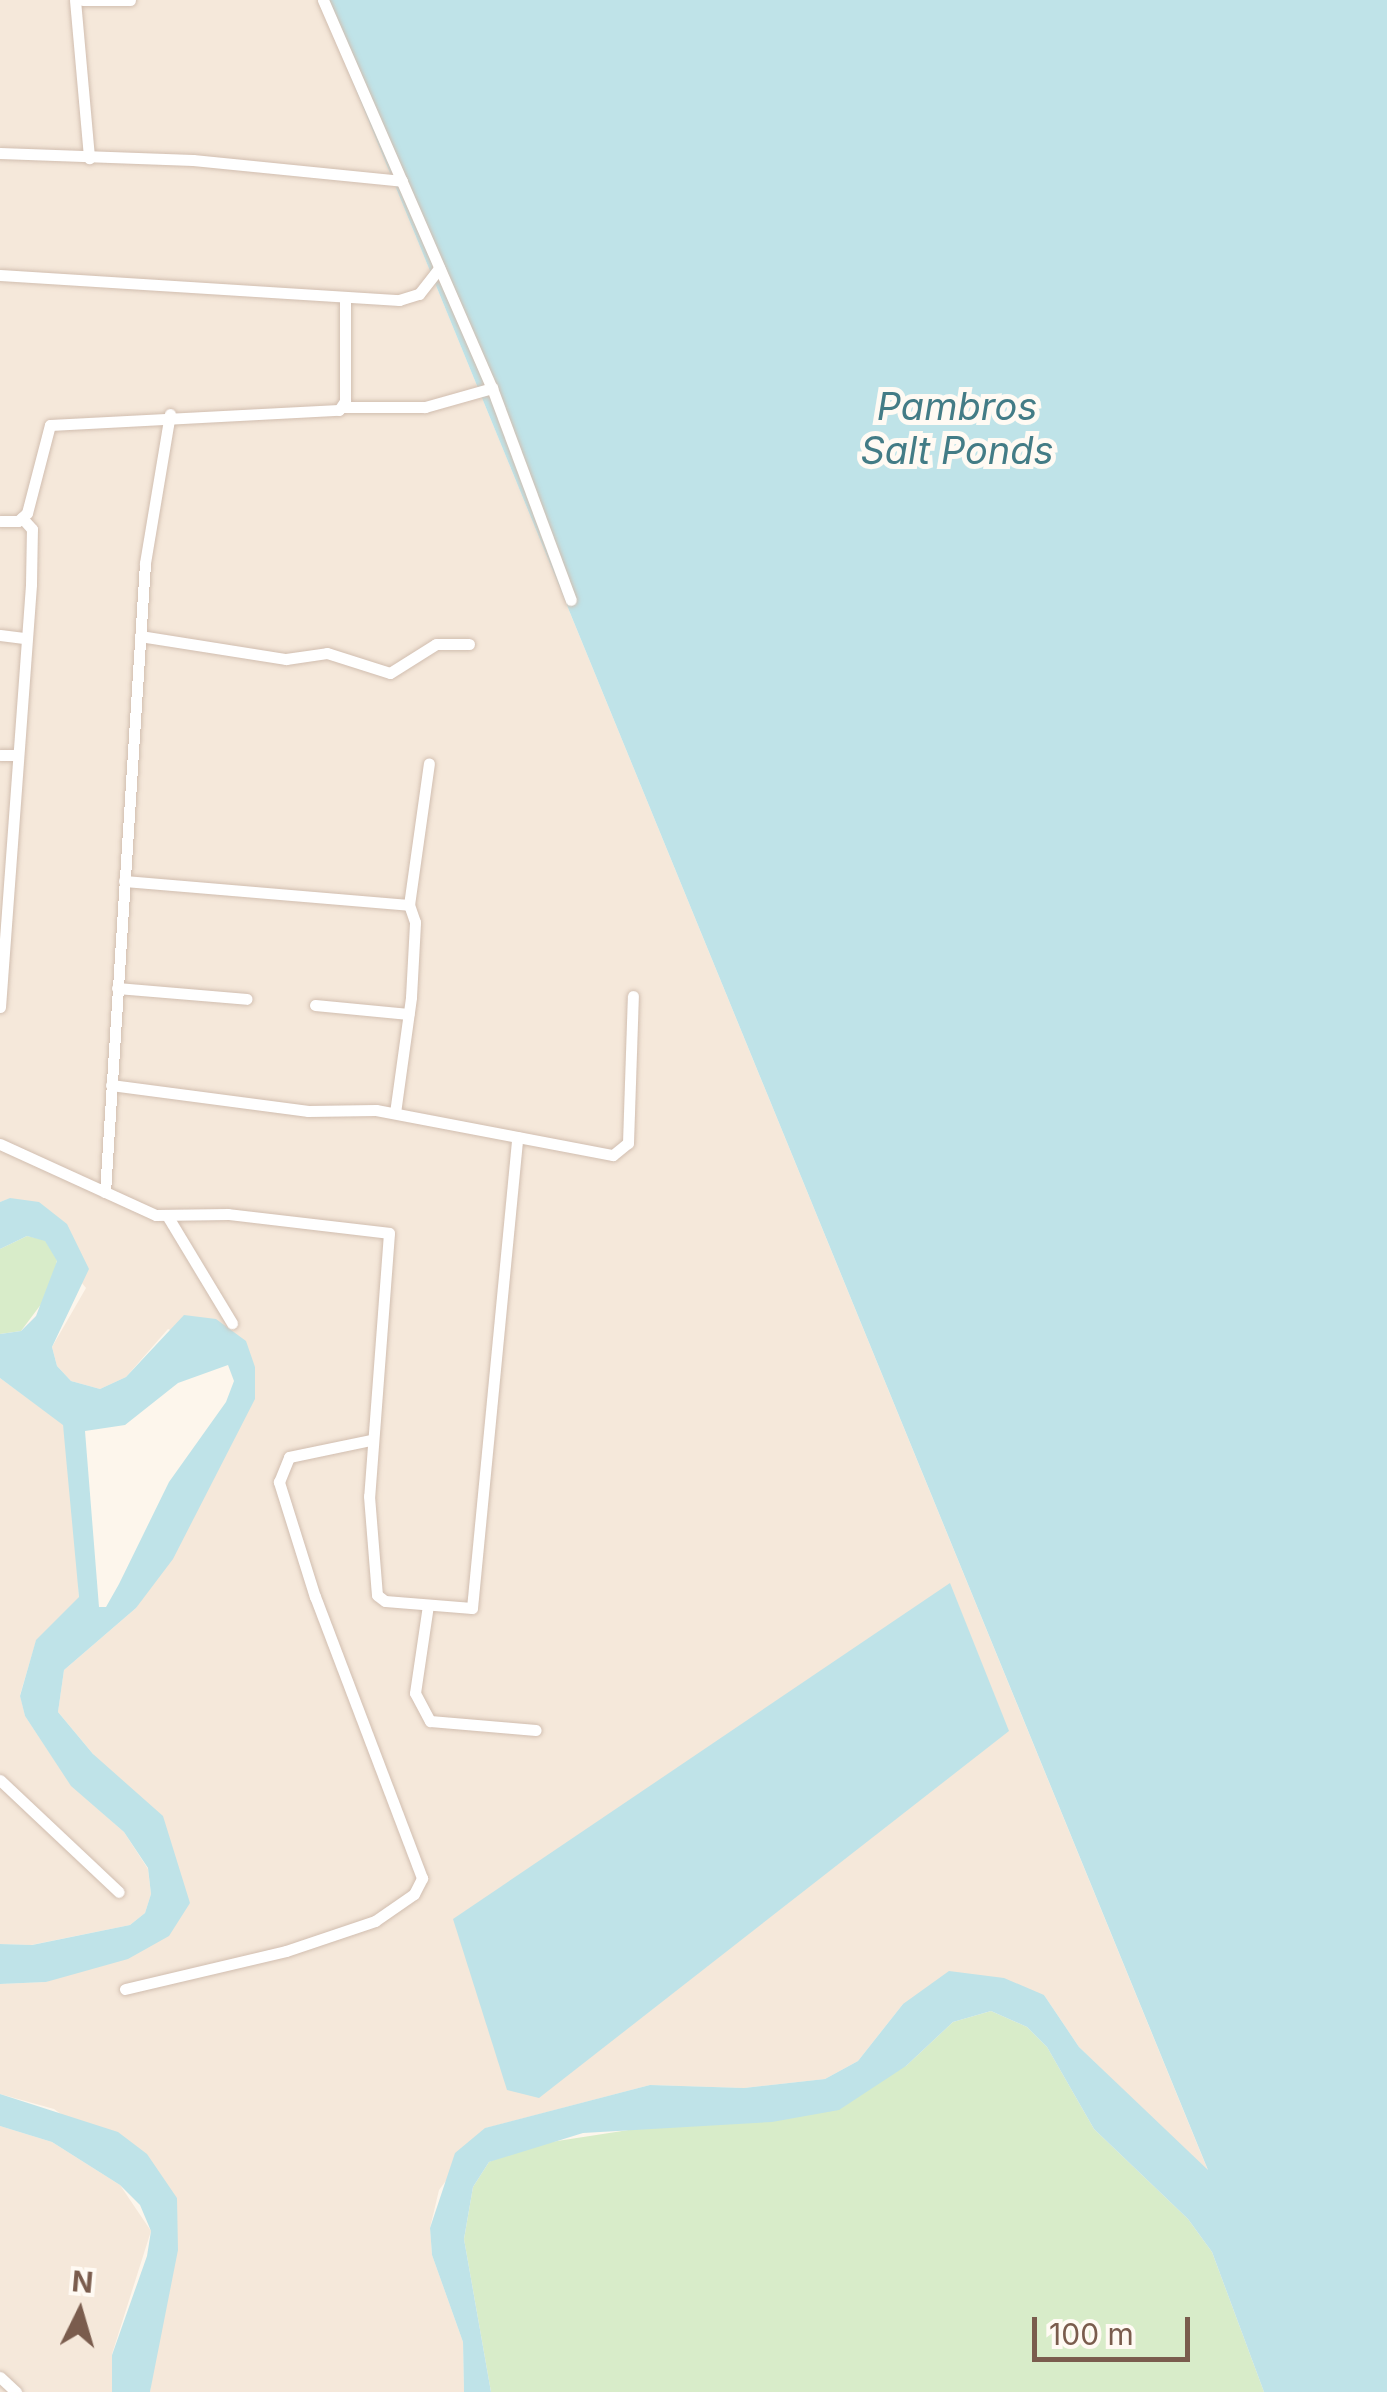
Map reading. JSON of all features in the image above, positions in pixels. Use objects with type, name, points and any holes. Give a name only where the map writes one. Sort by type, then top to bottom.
[{"type":"street","points":[[75,0],[89,158]]},
{"type":"street","points":[[83,0],[130,0]]},
{"type":"street","points":[[322,0],[492,388],[571,600]]},
{"type":"street","points":[[0,153],[193,160],[402,181]]},
{"type":"street","points":[[0,275],[400,300],[419,294],[439,268]]},
{"type":"street","points":[[342,408],[345,299]]},
{"type":"street","points":[[22,518],[50,425],[170,414],[425,407],[492,388]]},
{"type":"street","points":[[105,1192],[145,563],[170,414]]},
{"type":"street","points":[[0,521],[22,518]]},
{"type":"street","points":[[0,1008],[32,529],[22,518]]},
{"type":"street","points":[[0,635],[24,638]]},
{"type":"street","points":[[140,636],[286,659],[328,652],[390,673],[436,644],[469,644]]},
{"type":"street","points":[[0,756],[18,756]]},
{"type":"street","points":[[395,1114],[415,922],[408,904],[429,763]]},
{"type":"street","points":[[124,881],[408,904]]},
{"type":"street","points":[[116,988],[247,999]]},
{"type":"street","points":[[111,1085],[308,1111],[395,1114],[612,1156],[626,1148],[633,996]]},
{"type":"street","points":[[315,1006],[408,1014]]},
{"type":"street","points":[[0,1144],[168,1217],[228,1214],[390,1233],[371,1440],[378,1595],[385,1602],[428,1605],[475,1604],[517,1137]]},
{"type":"street","points":[[168,1217],[232,1323]]},
{"type":"street","points":[[125,1989],[286,1951],[375,1921],[414,1894],[422,1878],[314,1596],[278,1482],[288,1457],[371,1440]]},
{"type":"street","points":[[428,1605],[416,1693],[430,1721],[536,1730]]},
{"type":"street","points":[[0,1780],[119,1892]]},
{"type":"street","points":[[0,2378],[16,2392]]},
{"type":"shaded area","points":[[0,0],[319,0],[1209,2173],[1079,2047],[1044,1995],[903,2004],[858,2061],[825,2079],[744,2088],[650,2085],[486,2128],[439,2190],[430,2228],[432,2255],[463,2342],[464,2392],[150,2392],[177,2198],[54,2109],[0,2094],[0,1984],[46,1982],[190,1903],[93,1754],[58,1712],[64,1670],[136,1608],[254,1399],[255,1367],[168,1329],[126,1377],[100,1389],[71,1381],[57,1366],[52,1347],[86,1288],[11,1198],[0,1202]]},
{"type":"shaded area","points":[[0,1378],[63,1424],[73,1483],[79,1598],[36,1641],[20,1695],[25,1716],[71,1785],[124,1832],[148,1869],[151,1894],[145,1913],[130,1925],[31,1945],[0,1944]]},
{"type":"shaded area","points":[[0,2126],[52,2142],[120,2185],[151,2231],[112,2354],[112,2392],[0,2392]]},
{"type":"green space","points":[[27,1236],[45,1240],[57,1260],[51,1291],[21,1331],[0,1334],[0,1249]]},
{"type":"green space","points":[[991,2011],[1027,2027],[1047,2047],[1094,2129],[1188,2219],[1212,2252],[1264,2392],[491,2392],[464,2239],[473,2187],[489,2162],[525,2146],[661,2125],[906,2066],[953,2022]]},
{"type":"water","name":"Pambros Salt Ponds","points":[[319,0],[1387,0],[1387,2392],[1264,2392],[1212,2252],[1188,2219],[1094,2129],[1047,2047],[1027,2027],[991,2011],[953,2022],[906,2066],[839,2110],[772,2122],[583,2133],[489,2162],[473,2187],[464,2239],[491,2392],[464,2392],[463,2342],[432,2255],[430,2228],[455,2153],[485,2128],[650,2085],[744,2088],[825,2079],[858,2061],[903,2004],[949,1971],[1004,1978],[1044,1995],[1079,2047],[1208,2170]]},
{"type":"water","points":[[10,1198],[39,1202],[67,1224],[89,1269],[52,1347],[57,1366],[71,1381],[100,1389],[126,1377],[184,1315],[216,1319],[246,1341],[255,1367],[255,1399],[173,1559],[136,1608],[64,1670],[58,1712],[93,1754],[163,1816],[190,1903],[169,1936],[128,1959],[46,1982],[0,1984],[0,1944],[32,1945],[130,1925],[145,1913],[151,1894],[148,1868],[124,1832],[71,1786],[25,1716],[20,1696],[36,1640],[79,1597],[63,1425],[0,1378],[0,1334],[21,1331],[36,1316],[57,1261],[45,1241],[27,1236],[0,1249],[0,1202]],"holes":[[[228,1365],[234,1381],[226,1402],[169,1482],[106,1607],[99,1607],[85,1431],[125,1425],[178,1383]]]},
{"type":"water","points":[[950,1583],[1009,1731],[539,2098],[507,2090],[453,1919]]},
{"type":"water","points":[[0,2094],[118,2132],[147,2154],[177,2198],[178,2250],[150,2392],[112,2392],[112,2355],[147,2256],[151,2231],[140,2205],[120,2185],[52,2142],[0,2126]]}]
